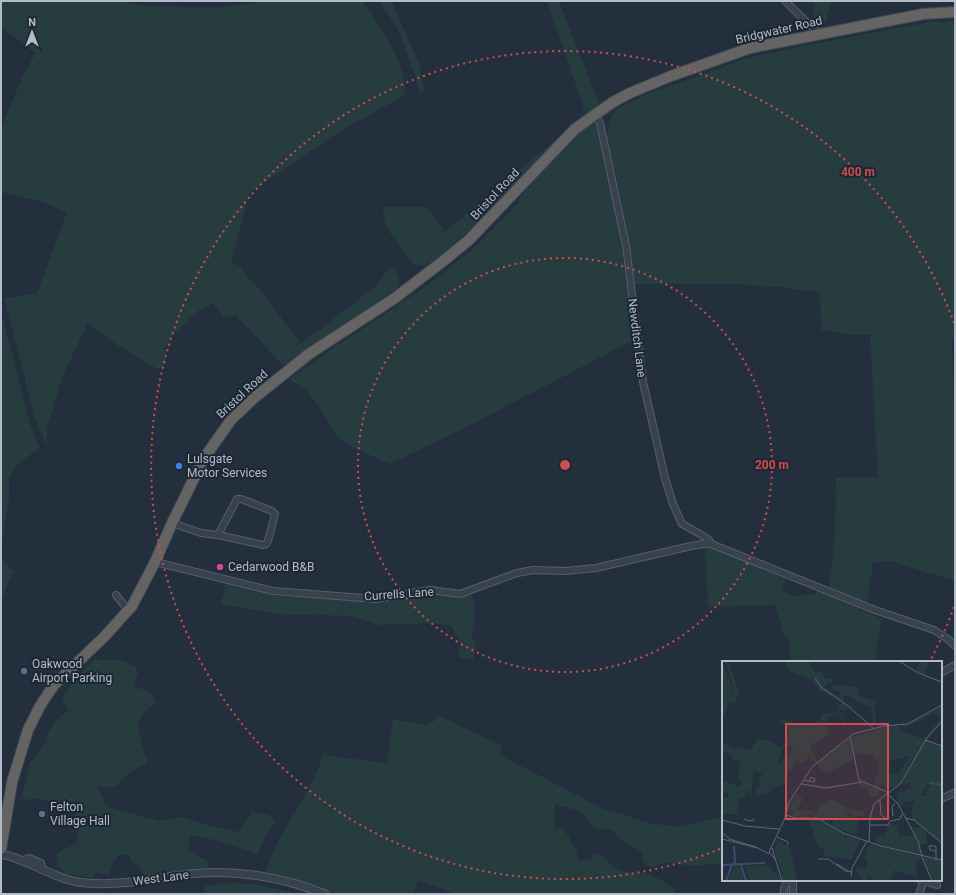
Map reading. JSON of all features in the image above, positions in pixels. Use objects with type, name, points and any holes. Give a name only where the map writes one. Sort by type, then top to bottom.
[{"type":"highway","name":"Bridgwater Road","points":[[595,114],[630,93],[750,48],[923,14],[955,12]]},
{"type":"highway","name":"Bristol Road","points":[[1,849],[12,782],[28,730],[40,706],[54,686],[105,636],[128,610],[139,593],[155,562],[172,523],[204,458],[224,428],[237,414],[298,362],[390,301],[469,240],[564,139],[595,114]]},
{"type":"street","points":[[785,1],[819,34]]},
{"type":"street","name":"Newditch Lane","points":[[595,114],[600,123],[624,239],[642,375],[651,422],[665,478],[673,504],[682,524],[709,540],[711,544]]},
{"type":"street","points":[[172,523],[201,533],[218,534],[263,545],[268,541],[275,514],[241,499],[237,499],[218,534]]},
{"type":"street","points":[[711,544],[875,610],[934,630],[955,646]]},
{"type":"street","name":"Currells Lane","points":[[155,562],[273,591],[376,599],[430,590],[460,594],[517,572],[533,570],[565,571],[596,568],[691,546],[711,544]]},
{"type":"street","points":[[116,595],[128,610]]},
{"type":"street","points":[[942,673],[955,665]]},
{"type":"street","points":[[942,799],[954,793]]},
{"type":"street","name":"West Lane","points":[[1,854],[23,860],[42,870],[65,879],[85,883],[99,884],[140,882],[191,874],[229,873],[272,878],[325,894]]},
{"type":"street","points":[[784,894],[784,888],[790,881]]},
{"type":"street","points":[[792,881],[793,894]]},
{"type":"street","points":[[919,894],[922,881],[937,885]]},
{"type":"green space","points":[[1,1],[125,1],[144,6],[218,8],[265,1],[362,1],[384,33],[399,62],[405,87],[403,96],[339,132],[249,193],[231,262],[240,266],[301,344],[377,285],[389,268],[394,269],[398,276],[399,281],[396,289],[288,363],[282,364],[236,316],[224,317],[213,303],[198,311],[172,336],[164,349],[167,361],[159,370],[117,345],[88,323],[64,373],[47,427],[47,446],[35,419],[4,298],[37,293],[67,212],[43,202],[1,192],[1,128],[21,80],[36,53],[1,27]]},
{"type":"green space","points":[[379,1],[391,1],[419,63],[424,90],[420,95],[414,72],[398,29]]},
{"type":"green space","points":[[547,1],[559,1],[599,104],[586,115]]},
{"type":"green space","points":[[815,1],[832,1],[825,23],[822,25],[813,16]]},
{"type":"green space","points":[[955,21],[955,338],[952,339],[955,425],[955,581],[890,561],[873,563],[867,603],[829,588],[835,534],[836,478],[878,477],[870,335],[845,334],[821,330],[820,292],[779,287],[729,284],[635,284],[622,203],[607,137],[610,121],[618,108],[650,93],[745,59],[796,47],[930,22]]},
{"type":"green space","points":[[594,124],[597,125],[618,221],[634,340],[464,428],[390,464],[350,446],[335,434],[320,408],[308,392],[289,379],[418,292],[471,251],[518,203],[519,198],[564,148],[573,139]]},
{"type":"green space","points":[[558,138],[468,232],[427,265],[419,266],[413,264],[388,230],[383,216],[384,207],[428,207],[445,232]]},
{"type":"green space","points":[[1,311],[30,424],[40,448],[17,464],[9,477],[9,498],[1,551]]},
{"type":"green space","points":[[705,548],[712,548],[786,579],[781,591],[795,596],[815,594],[817,590],[882,619],[874,661],[790,661],[790,642],[785,638],[775,605],[708,607]]},
{"type":"green space","points":[[1,552],[2,558],[14,572],[2,599]]},
{"type":"green space","points":[[225,584],[274,596],[364,600],[429,593],[462,596],[472,594],[475,610],[472,639],[476,640],[473,660],[458,657],[460,644],[458,637],[451,626],[433,623],[379,625],[353,616],[276,614],[220,604],[224,595]]},
{"type":"green space","points":[[95,659],[120,660],[136,666],[138,674],[133,687],[148,691],[157,703],[145,712],[141,717],[139,725],[141,742],[148,763],[133,770],[114,787],[98,787],[106,806],[159,821],[183,817],[209,826],[239,832],[252,812],[269,815],[276,821],[268,831],[258,854],[219,841],[192,835],[189,839],[189,849],[197,856],[207,860],[209,866],[203,869],[186,870],[143,878],[140,866],[133,864],[129,855],[120,854],[112,864],[109,875],[97,872],[93,878],[66,874],[58,866],[57,853],[77,843],[79,831],[73,806],[32,798],[26,801],[22,796],[30,763],[46,742],[48,732],[55,721],[69,710],[62,699],[72,683]]},
{"type":"green space","points":[[439,716],[501,745],[500,755],[602,808],[649,823],[678,827],[722,817],[722,863],[691,866],[668,862],[651,867],[643,862],[642,853],[620,838],[613,830],[595,828],[580,811],[554,804],[555,829],[563,828],[574,845],[579,860],[590,861],[595,854],[604,856],[613,868],[632,873],[648,874],[663,881],[675,890],[675,894],[451,894],[451,892],[418,880],[413,894],[338,894],[315,885],[265,872],[278,841],[305,796],[319,767],[324,752],[329,756],[387,763],[393,719],[425,725],[433,722]]},
{"type":"green space","points":[[230,883],[256,884],[297,894],[205,894],[204,886]]},
{"type":"place","name":"Lulsgate Motor Services","points":[[179,466]]},
{"type":"place","name":"Cedarwood B&B","points":[[220,567]]},
{"type":"place","name":"Oakwood Airport Parking","points":[[24,671]]},
{"type":"place","name":"Felton Village Hall","points":[[42,814]]}]
